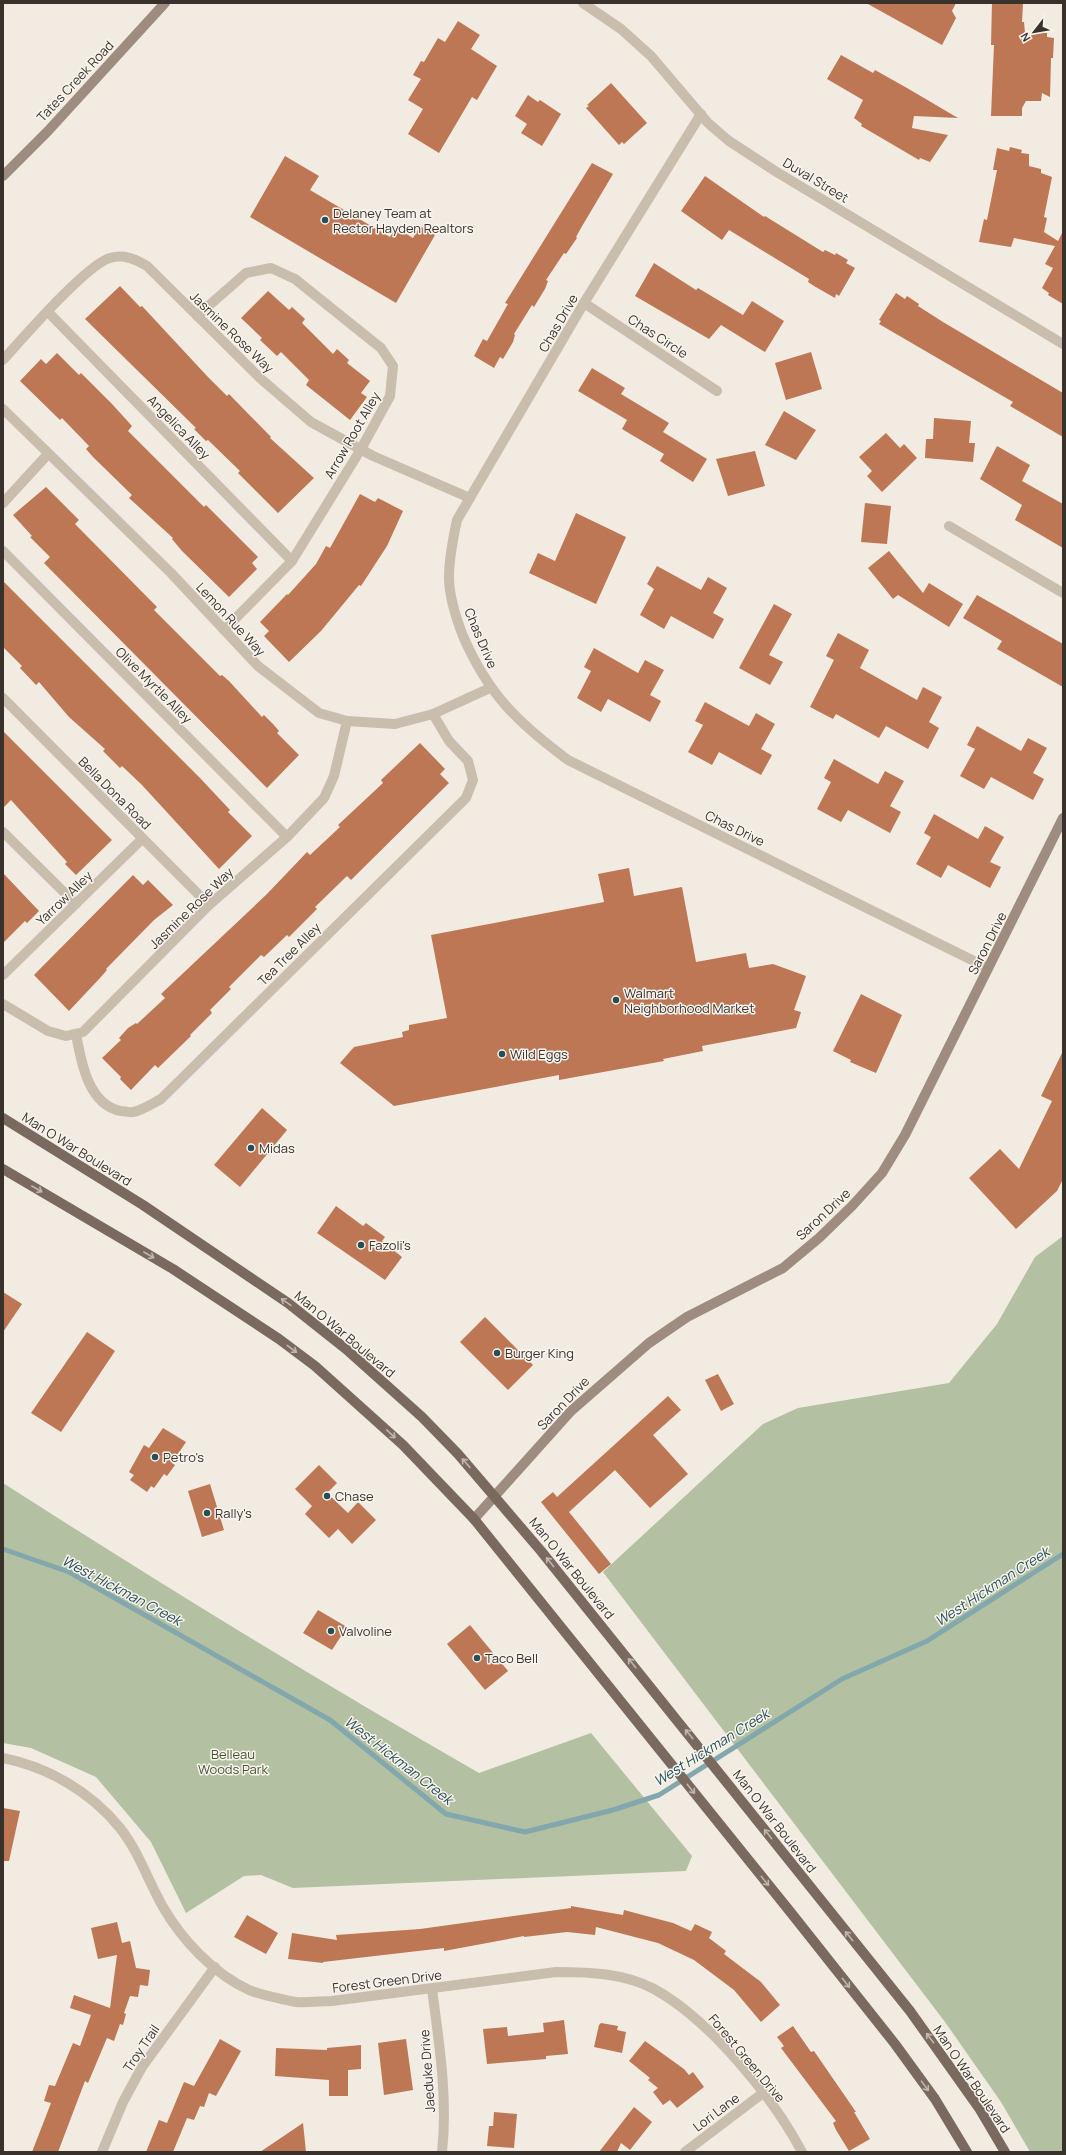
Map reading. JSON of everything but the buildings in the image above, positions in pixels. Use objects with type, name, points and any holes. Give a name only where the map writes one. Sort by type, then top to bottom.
[{"type":"main road","name":"Man O War Boulevard","points":[[3,1118],[143,1205],[288,1303],[346,1349],[422,1417],[458,1454],[496,1496],[656,1693],[926,2034],[979,2108],[1006,2152]]},
{"type":"main road","points":[[3,1169],[173,1269],[279,1338],[315,1366],[366,1410],[403,1445],[474,1519],[895,2044],[934,2099],[968,2152]]},
{"type":"street","name":"Tates Creek Road","points":[[3,176],[48,130],[165,3]]},
{"type":"street","name":"Duval Street","points":[[583,3],[621,29],[651,56],[708,123],[729,141],[774,171],[1063,344]]},
{"type":"street","name":"Chas Drive","points":[[701,114],[584,303],[457,520],[451,552],[449,578],[458,622],[474,661],[490,688],[524,726],[568,760],[988,968]]},
{"type":"street","name":"Jasmine Rose Way","points":[[3,360],[87,272],[109,258],[133,257],[147,266],[261,379],[311,422],[361,449],[470,498]]},
{"type":"street","name":"Arrow Root Alley","points":[[197,316],[246,273],[271,268],[295,279],[381,348],[393,366],[390,396],[361,449],[292,561],[224,630]]},
{"type":"street","name":"Chas Circle","points":[[584,303],[717,390]]},
{"type":"street","name":"Angelica Alley","points":[[48,312],[292,561]]},
{"type":"street","name":"Lemon Rue Way","points":[[3,409],[170,573],[258,666],[319,713],[347,721],[395,724],[433,714],[490,688]]},
{"type":"street","points":[[3,503],[48,454]]},
{"type":"street","points":[[948,526],[1063,593]]},
{"type":"street","name":"Olive Myrtle Alley","points":[[3,551],[287,837]]},
{"type":"street","name":"Bella Dona Road","points":[[3,698],[209,905]]},
{"type":"street","name":"Tea Tree Alley","points":[[76,1034],[81,1062],[88,1080],[98,1096],[113,1109],[133,1113],[161,1099],[466,798],[473,780],[468,761],[449,741],[433,714]]},
{"type":"street","name":"Jasmine Rose Way","points":[[76,1034],[83,1032],[99,1018],[209,905],[287,837],[324,798],[334,776],[347,721]]},
{"type":"street","name":"Saron Drive","points":[[474,1519],[571,1411],[649,1343],[687,1318],[783,1268],[852,1206],[882,1173],[906,1135],[1063,818]]},
{"type":"street","points":[[3,832],[76,904]]},
{"type":"street","name":"Yarrow Alley","points":[[3,975],[142,839]]},
{"type":"street","points":[[3,1004],[48,1031],[66,1036],[76,1034]]},
{"type":"street","name":"Forest Green Drive","points":[[3,1758],[37,1768],[63,1780],[103,1809],[120,1829],[137,1853],[163,1906],[176,1928],[215,1967],[230,1979],[250,1990],[298,2002],[332,2001],[556,1972],[586,1972],[634,1981],[654,1989],[692,2014],[710,2031],[763,2094],[794,2136],[802,2152]]},
{"type":"street","name":"Troy Trail","points":[[102,2152],[123,2102],[142,2067],[215,1967]]},
{"type":"street","name":"Jaeduke Drive","points":[[432,1989],[441,2059],[443,2112],[442,2152]]},
{"type":"street","name":"Lori Lane","points":[[685,2152],[763,2094]]},
{"type":"green space","points":[[1063,1236],[1063,2152],[1030,2152],[1001,2102],[945,2022],[603,1572],[763,1424],[798,1408],[949,1383],[997,1324],[1035,1257]]},
{"type":"green space","name":"Belleau Woods Park","points":[[3,1483],[239,1631],[479,1773],[591,1733],[692,1856],[686,1871],[293,1888],[261,1875],[244,1876],[186,1913],[151,1842],[96,1777],[31,1748],[3,1743]]},
{"type":"waterway","name":"West Hickman Creek","points":[[3,1549],[69,1572],[330,1720],[446,1814],[525,1832],[613,1810],[659,1795],[842,1679],[927,1641],[1063,1554]]},
{"type":"place","name":"Delaney Team at Rector Hayden Realtors","points":[[325,220]]},
{"type":"place","name":"Walmart Neighborhood Market","points":[[616,1000]]},
{"type":"place","name":"Wild Eggs","points":[[502,1054]]},
{"type":"place","name":"Midas","points":[[251,1148]]},
{"type":"place","name":"Fazoli's","points":[[361,1245]]},
{"type":"place","name":"Burger King","points":[[497,1353]]},
{"type":"place","name":"Petro's","points":[[155,1457]]},
{"type":"place","name":"Chase","points":[[327,1496]]},
{"type":"place","name":"Rally's","points":[[207,1513]]},
{"type":"place","name":"Valvoline","points":[[331,1631]]},
{"type":"place","name":"Taco Bell","points":[[477,1658]]}]
